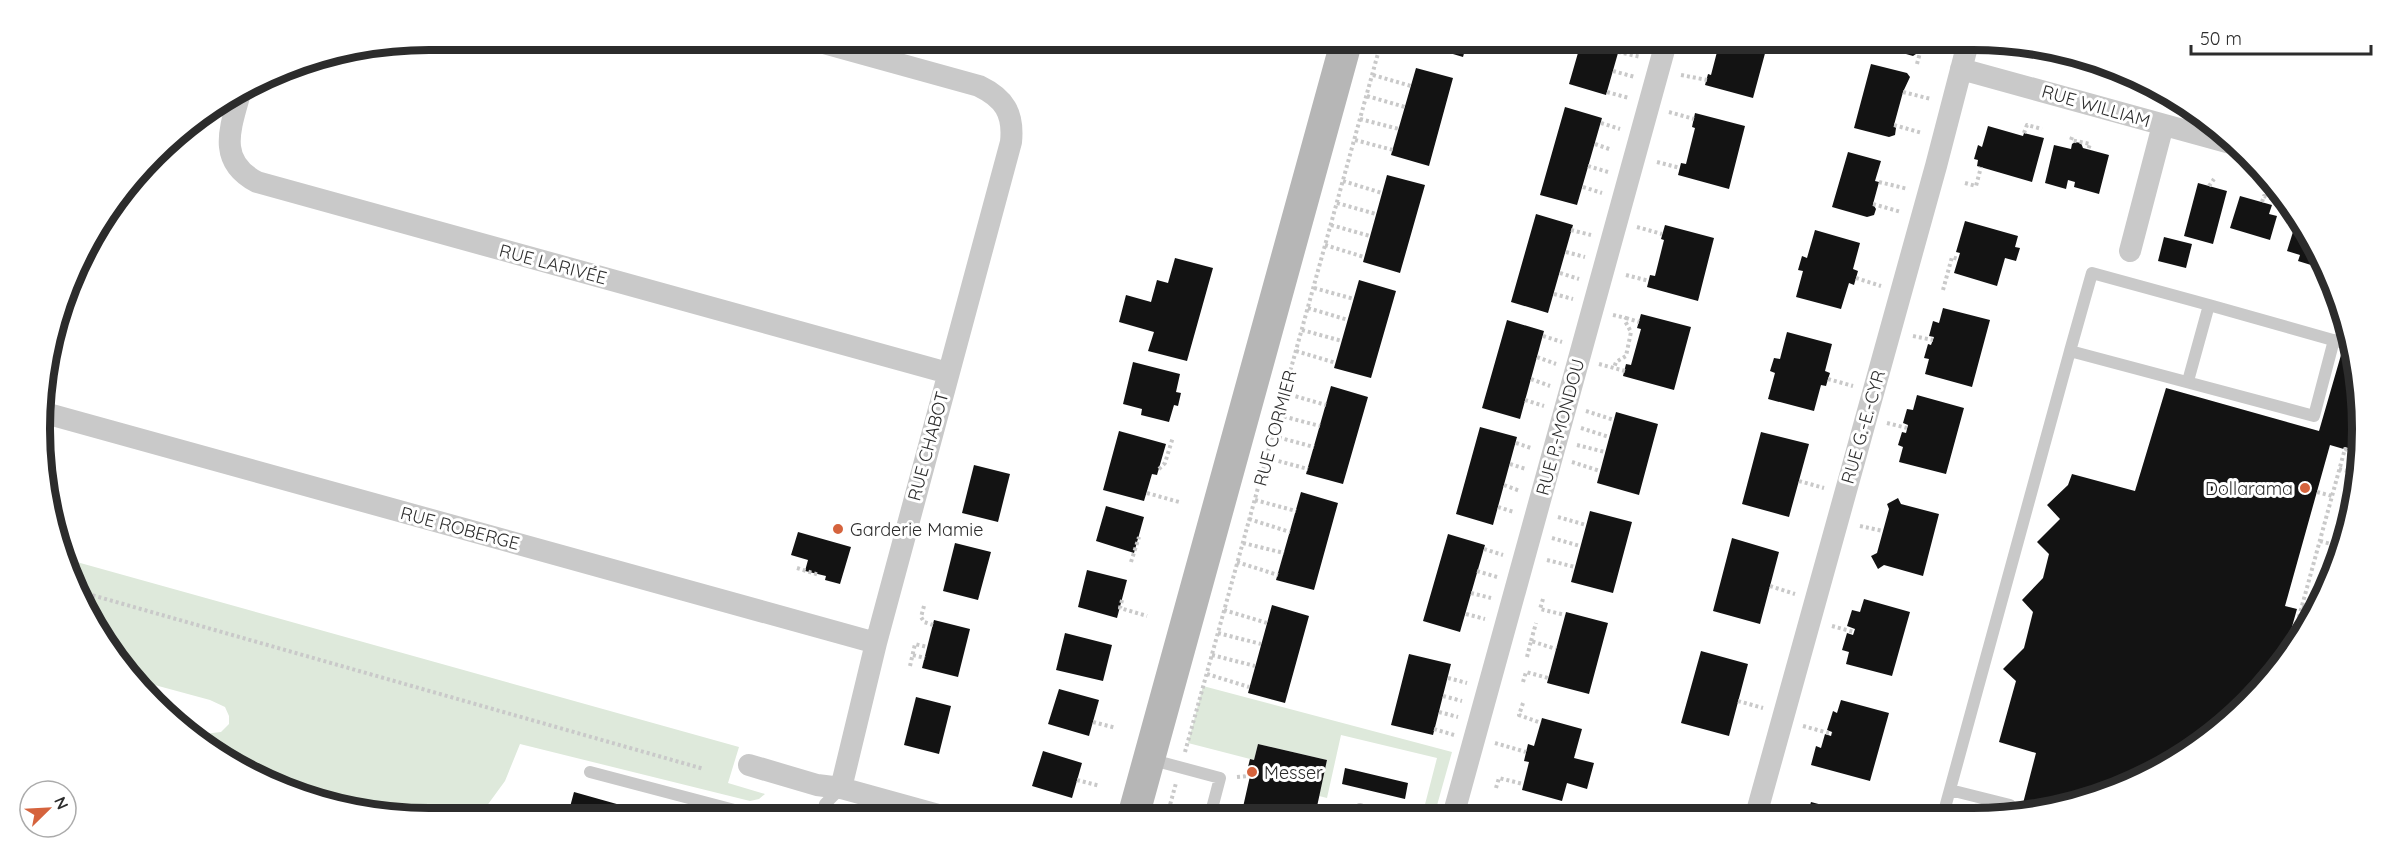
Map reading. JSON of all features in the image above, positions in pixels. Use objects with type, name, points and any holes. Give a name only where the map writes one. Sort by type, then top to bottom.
[{"type":"street","name":"RUE CHABOT","points":[[841,788],[876,644],[1011,142],[1012,127],[1005,106],[989,91],[979,86],[849,50]]},
{"type":"street","name":"RUE CORMIER","points":[[1135,808],[1344,50]]},
{"type":"street","name":"RUE P.-MONDOU","points":[[1455,808],[1664,50]]},
{"type":"street","name":"RUE G.-E.-CYR","points":[[1758,808],[1966,50]]},
{"type":"street","name":"RUE WILLIAM","points":[[1961,69],[2215,138]]},
{"type":"street","name":"RUE LARIVÉE","points":[[238,101],[230,130],[229,145],[232,158],[239,170],[257,182],[948,373]]},
{"type":"street","points":[[2130,251],[2163,124]]},
{"type":"street","name":"RUE ROBERGE","points":[[50,414],[876,644]]},
{"type":"street","points":[[749,765],[817,785],[841,788],[913,808]]},
{"type":"lane","points":[[1945,808],[2092,273],[2341,342]]},
{"type":"lane","points":[[2188,381],[2209,305]]},
{"type":"lane","points":[[2070,351],[2314,416],[2334,340]]},
{"type":"lane","points":[[1148,759],[1220,778],[1212,808]]},
{"type":"lane","points":[[590,772],[727,808]]},
{"type":"lane","points":[[824,808],[841,788]]},
{"type":"lane","points":[[1950,790],[2010,805]]},
{"type":"path","name":"RUE CORMIER","points":[[1169,808],[1379,50]]},
{"type":"path","points":[[1917,64],[1921,50]]},
{"type":"path","points":[[1373,75],[1411,86]]},
{"type":"path","points":[[1367,96],[1405,107]]},
{"type":"path","points":[[1360,119],[1399,129]]},
{"type":"path","points":[[2024,133],[2027,125],[2042,129]]},
{"type":"path","points":[[2072,137],[2071,140],[2090,144],[2088,150]]},
{"type":"path","points":[[1355,140],[1393,150]]},
{"type":"path","points":[[1965,183],[1976,186],[1981,167]]},
{"type":"path","points":[[2209,186],[2214,179]]},
{"type":"path","points":[[1343,182],[1382,193]]},
{"type":"path","points":[[2262,202],[2264,196],[2274,199]]},
{"type":"path","points":[[1337,203],[1376,214]]},
{"type":"path","points":[[1331,225],[1370,236]]},
{"type":"path","points":[[1325,245],[1364,257]]},
{"type":"path","points":[[1943,290],[1952,257],[1958,259]]},
{"type":"path","points":[[1314,288],[1353,299]]},
{"type":"path","points":[[1308,308],[1348,320]]},
{"type":"path","points":[[1592,309],[1639,322]]},
{"type":"path","points":[[1614,368],[1616,362],[1626,356],[1631,332],[1625,321],[1626,318]]},
{"type":"path","points":[[1302,330],[1342,341]]},
{"type":"path","points":[[1296,351],[1336,363]]},
{"type":"path","points":[[1284,393],[1326,405]]},
{"type":"path","points":[[1278,415],[1320,426]]},
{"type":"path","points":[[1273,436],[1314,447]]},
{"type":"path","points":[[1159,469],[1165,464],[1173,437]]},
{"type":"path","points":[[2297,625],[2345,449],[2351,451]]},
{"type":"path","points":[[1267,458],[1308,469]]},
{"type":"path","points":[[2339,469],[2349,471]]},
{"type":"path","points":[[2317,492],[2332,496]]},
{"type":"path","points":[[1147,493],[1179,502]]},
{"type":"path","points":[[1255,500],[1296,511]]},
{"type":"path","points":[[1249,519],[1290,532]]},
{"type":"path","points":[[1131,562],[1139,537]]},
{"type":"path","points":[[2320,541],[2333,545]]},
{"type":"path","points":[[1243,543],[1284,554]]},
{"type":"path","points":[[1525,554],[1575,567]]},
{"type":"path","points":[[1238,562],[1278,575]]},
{"type":"path","points":[[797,568],[819,574]]},
{"type":"path","points":[[88,594],[704,769]]},
{"type":"path","points":[[1543,599],[1540,609],[1565,615]]},
{"type":"path","points":[[1122,600],[1120,608],[1147,616]]},
{"type":"path","points":[[924,606],[921,617],[924,622],[933,625]]},
{"type":"path","points":[[2302,606],[2306,607]]},
{"type":"path","points":[[1224,610],[1267,623]]},
{"type":"path","points":[[1527,657],[1536,623]]},
{"type":"path","points":[[1218,633],[1261,644]]},
{"type":"path","points":[[1532,641],[1556,649]]},
{"type":"path","points":[[910,666],[915,644],[927,647]]},
{"type":"path","points":[[913,655],[925,658]]},
{"type":"path","points":[[1212,655],[1255,666]]},
{"type":"path","points":[[1523,682],[1526,672],[1548,678]]},
{"type":"path","points":[[1206,674],[1249,687]]},
{"type":"path","points":[[1523,703],[1519,716],[1541,723]]},
{"type":"path","points":[[1093,722],[1116,728]]},
{"type":"path","points":[[1475,738],[1526,752]]},
{"type":"path","points":[[1496,788],[1499,778],[1523,784]]},
{"type":"path","points":[[1077,780],[1100,786]]},
{"type":"green space","points":[[74,561],[739,747],[728,783],[765,794],[759,799],[750,801],[520,744],[505,781],[485,808],[404,807],[355,800],[330,795],[283,779],[218,744],[205,734],[221,732],[229,724],[229,716],[225,707],[210,700],[149,683],[128,659],[100,618]]},
{"type":"green space","points":[[1203,686],[1452,752],[1436,808],[1424,808],[1437,758],[1341,735],[1327,798],[1319,796],[1327,760],[1258,744],[1254,760],[1188,743]]},
{"type":"building","points":[[1439,50],[1465,50],[1463,57]]},
{"type":"building","points":[[1579,50],[1619,50],[1606,95],[1569,84]]},
{"type":"building","points":[[1717,50],[1766,50],[1753,98],[1705,85],[1708,74],[1711,75]]},
{"type":"building","points":[[1892,50],[1919,50],[1913,56]]},
{"type":"building","points":[[1871,64],[1907,73],[1910,77],[1903,92],[1894,125],[1895,135],[1889,137],[1854,128]]},
{"type":"building","points":[[1416,68],[1453,78],[1429,166],[1391,155]]},
{"type":"building","points":[[1565,107],[1602,118],[1577,205],[1540,195]]},
{"type":"building","points":[[1695,113],[1745,126],[1729,189],[1678,175],[1681,163],[1686,164],[1695,128],[1692,127]]},
{"type":"building","points":[[1988,126],[2023,136],[2024,133],[2044,138],[2032,182],[1977,166],[1978,160],[1974,159],[1978,145],[1982,147]]},
{"type":"building","points":[[2075,142],[2081,143],[2083,148],[2109,155],[2099,194],[2074,187],[2075,182],[2068,180],[2066,189],[2045,183],[2054,145],[2071,149]]},
{"type":"building","points":[[1848,152],[1881,161],[1875,181],[1879,182],[1873,204],[1876,209],[1874,215],[1867,217],[1832,207]]},
{"type":"building","points":[[1387,175],[1425,185],[1400,273],[1363,262]]},
{"type":"building","points":[[2198,183],[2227,191],[2213,244],[2184,236]]},
{"type":"building","points":[[2240,196],[2272,205],[2269,214],[2277,216],[2270,240],[2230,228]]},
{"type":"building","points":[[1536,214],[1573,225],[1548,313],[1511,302]]},
{"type":"building","points":[[1965,221],[2018,236],[2015,247],[2020,248],[2016,261],[2005,258],[1997,286],[1954,273],[1960,253],[1956,252]]},
{"type":"building","points":[[1665,225],[1714,238],[1698,301],[1647,287],[1650,275],[1655,276],[1664,240],[1661,239]]},
{"type":"building","points":[[2294,228],[2312,261],[2311,265],[2298,261],[2300,255],[2287,251]]},
{"type":"building","points":[[1815,230],[1860,243],[1853,269],[1858,271],[1854,285],[1849,283],[1841,309],[1796,297],[1803,271],[1798,270],[1802,256],[1807,258]]},
{"type":"building","points":[[2164,237],[2192,244],[2186,268],[2158,261]]},
{"type":"building","points":[[1175,258],[1213,268],[1187,361],[1148,351],[1154,332],[1119,322],[1126,295],[1151,302],[1157,280],[1168,283]]},
{"type":"building","points":[[1359,280],[1396,291],[1371,378],[1334,368]]},
{"type":"building","points":[[1943,308],[1990,320],[1972,387],[1925,374],[1929,359],[1924,358],[1928,344],[1931,345],[1934,337],[1929,336],[1933,321],[1939,323]]},
{"type":"building","points":[[1641,314],[1691,327],[1674,390],[1623,376],[1626,364],[1631,365],[1641,329],[1637,328]]},
{"type":"building","points":[[1507,320],[1544,331],[1520,419],[1482,408]]},
{"type":"building","points":[[1787,332],[1832,344],[1825,371],[1830,373],[1826,386],[1821,385],[1814,411],[1768,399],[1775,373],[1770,371],[1774,358],[1780,359]]},
{"type":"building","points":[[2341,355],[2344,356],[2351,404],[2351,451],[2330,445],[2285,606],[2297,609],[2289,637],[2273,659],[2222,713],[2183,744],[2162,757],[2118,779],[2071,795],[2023,804],[2036,753],[1999,742],[2016,681],[2003,669],[2024,648],[2033,612],[2022,600],[2043,578],[2049,554],[2037,542],[2060,519],[2047,505],[2068,485],[2072,474],[2135,491],[2166,388],[2319,431]]},
{"type":"building","points":[[1133,362],[1180,374],[1176,392],[1181,393],[1178,406],[1174,405],[1169,422],[1141,415],[1142,409],[1123,404]]},
{"type":"building","points":[[1331,386],[1368,397],[1343,484],[1306,474]]},
{"type":"building","points":[[1917,395],[1964,408],[1946,474],[1899,462],[1903,447],[1898,445],[1902,432],[1906,433],[1908,425],[1903,423],[1907,409],[1913,410]]},
{"type":"building","points":[[1616,412],[1658,424],[1639,495],[1597,483]]},
{"type":"building","points":[[1480,427],[1517,437],[1493,525],[1456,514]]},
{"type":"building","points":[[1119,431],[1166,444],[1157,475],[1152,474],[1144,501],[1103,490]]},
{"type":"building","points":[[1761,432],[1809,444],[1789,517],[1742,504]]},
{"type":"building","points":[[974,465],[1010,474],[998,522],[962,513]]},
{"type":"building","points":[[1301,492],[1338,503],[1314,590],[1276,580]]},
{"type":"building","points":[[1898,498],[1901,504],[1939,514],[1923,576],[1884,565],[1878,569],[1871,556],[1877,553],[1889,509],[1887,504]]},
{"type":"building","points":[[1106,506],[1144,517],[1134,553],[1096,541]]},
{"type":"building","points":[[1590,511],[1632,522],[1613,593],[1571,582]]},
{"type":"building","points":[[798,532],[851,547],[840,584],[825,580],[826,576],[805,571],[808,560],[791,555]]},
{"type":"building","points":[[1448,534],[1485,545],[1460,632],[1423,621]]},
{"type":"building","points":[[1732,538],[1779,552],[1760,624],[1713,611]]},
{"type":"building","points":[[955,543],[991,552],[978,600],[943,591]]},
{"type":"building","points":[[1087,570],[1127,580],[1117,618],[1078,607]]},
{"type":"building","points":[[1864,599],[1910,612],[1892,676],[1846,664],[1849,652],[1842,650],[1847,633],[1853,635],[1855,629],[1847,626],[1852,610],[1860,612]]},
{"type":"building","points":[[1272,605],[1309,616],[1285,703],[1248,693]]},
{"type":"building","points":[[1566,612],[1608,623],[1589,694],[1547,683]]},
{"type":"building","points":[[934,620],[970,629],[958,677],[922,668]]},
{"type":"building","points":[[1065,633],[1112,645],[1103,681],[1056,670]]},
{"type":"building","points":[[1701,651],[1748,664],[1729,736],[1681,723]]},
{"type":"building","points":[[1409,654],[1451,664],[1433,735],[1391,725]]},
{"type":"building","points":[[1059,689],[1099,700],[1089,736],[1048,724]]},
{"type":"building","points":[[916,697],[951,706],[939,754],[904,745]]},
{"type":"building","points":[[1841,700],[1889,713],[1870,781],[1811,765],[1816,746],[1821,748],[1825,734],[1831,736],[1832,732],[1827,730],[1833,711],[1837,713]]},
{"type":"building","points":[[1542,718],[1582,729],[1574,758],[1594,763],[1587,789],[1567,783],[1562,801],[1522,790],[1529,762],[1524,761],[1528,744],[1534,746]]},
{"type":"building","points":[[1258,744],[1327,760],[1317,808],[1243,808],[1250,776],[1246,775],[1250,759],[1254,760]]},
{"type":"building","points":[[1043,751],[1082,763],[1072,798],[1032,786]]},
{"type":"building","points":[[1345,768],[1408,783],[1405,799],[1342,784]]},
{"type":"building","points":[[574,792],[631,808],[570,808]]},
{"type":"building","points":[[1811,802],[1834,808],[1809,808]]},
{"type":"place","name":"Dollarama","points":[[2305,488]]},
{"type":"place","name":"Garderie Mamie","points":[[838,529]]},
{"type":"place","name":"Messer","points":[[1252,772]]}]
